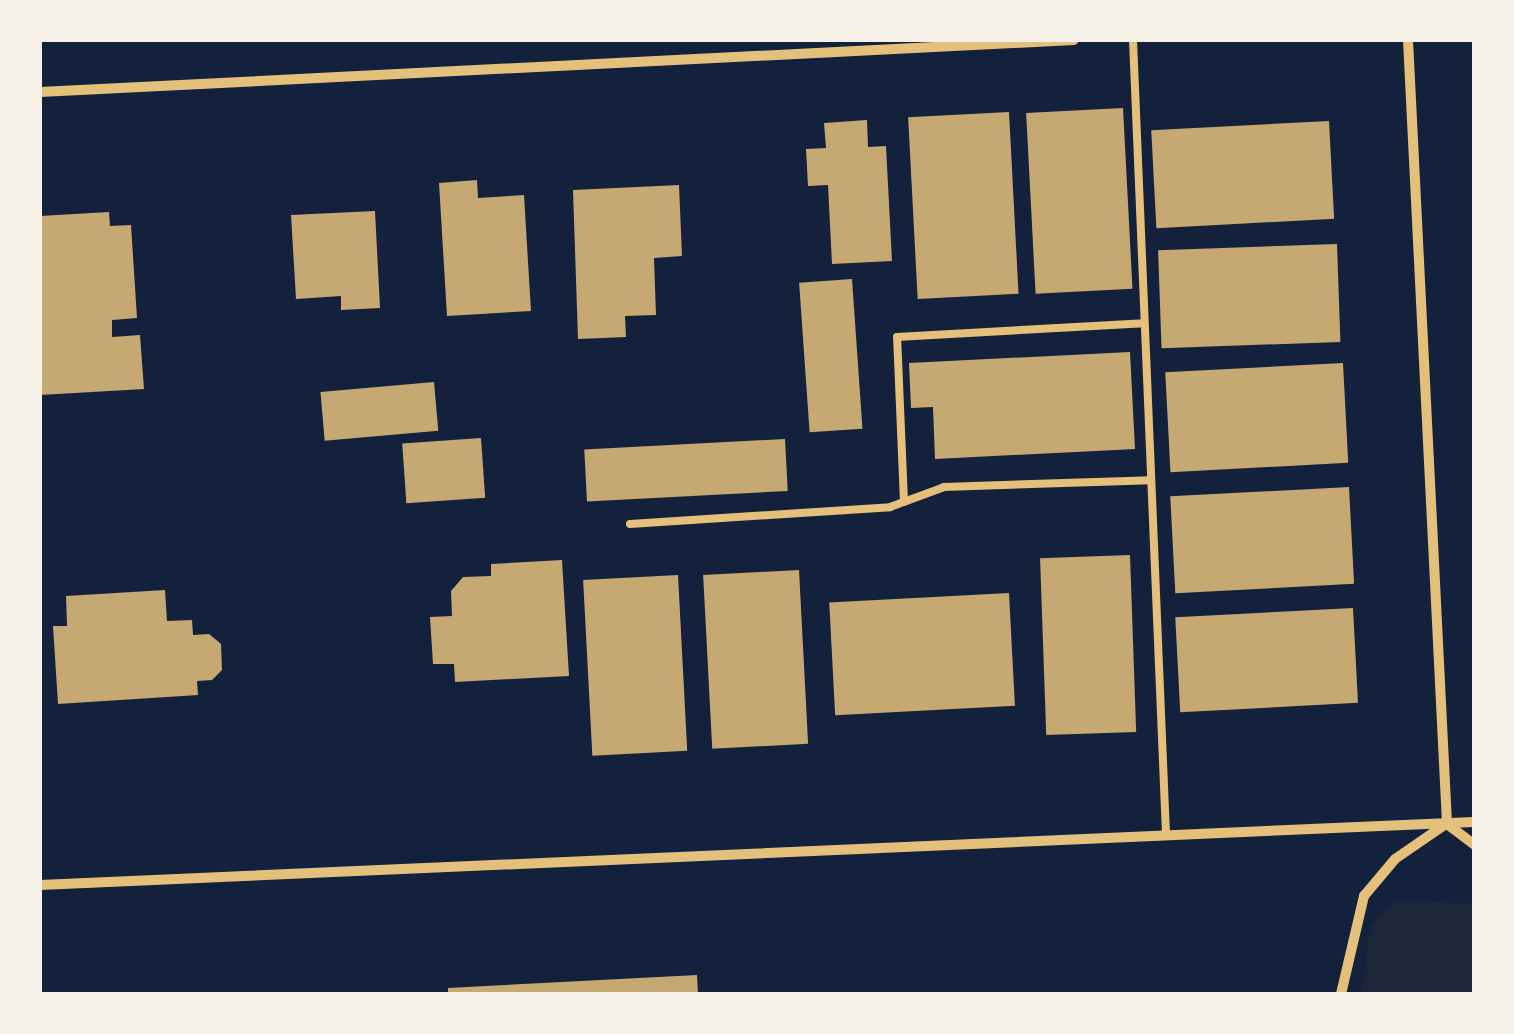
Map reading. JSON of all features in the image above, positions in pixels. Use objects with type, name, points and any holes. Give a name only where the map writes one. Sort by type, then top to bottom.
[{"type":"street","points":[[40,92],[1074,40]]},
{"type":"street","points":[[1408,40],[1447,824]]},
{"type":"street","points":[[40,885],[1474,822]]},
{"type":"street","points":[[1447,824],[1474,844]]},
{"type":"street","points":[[1341,994],[1364,896],[1395,859],[1447,824]]},
{"type":"lane","points":[[1132,40],[1166,835]]},
{"type":"lane","points":[[904,502],[897,338],[1144,323]]},
{"type":"lane","points":[[630,524],[890,508],[944,488],[1151,480]]},
{"type":"shaded area","points":[[1401,900],[1474,904],[1474,994],[1362,994],[1369,930],[1386,908]]},
{"type":"building","points":[[1123,108],[1132,289],[1036,294],[1026,113]]},
{"type":"building","points":[[1009,112],[1019,294],[918,299],[908,117]]},
{"type":"building","points":[[867,120],[868,147],[886,146],[892,261],[832,264],[828,185],[808,186],[806,149],[826,148],[824,123]]},
{"type":"building","points":[[1329,121],[1334,219],[1156,228],[1151,130]]},
{"type":"building","points":[[477,180],[478,198],[524,195],[531,311],[447,316],[439,183]]},
{"type":"building","points":[[679,185],[682,256],[654,258],[656,315],[625,316],[626,337],[578,339],[573,190]]},
{"type":"building","points":[[375,211],[380,308],[341,310],[341,296],[296,299],[291,215]]},
{"type":"building","points":[[109,212],[110,226],[131,225],[137,318],[112,320],[112,337],[140,335],[144,389],[40,395],[40,216]]},
{"type":"building","points":[[1337,244],[1340,342],[1162,348],[1158,250]]},
{"type":"building","points":[[852,279],[862,429],[810,432],[799,283]]},
{"type":"building","points":[[1130,352],[1135,449],[935,459],[933,407],[911,408],[909,363]]},
{"type":"building","points":[[1343,363],[1348,463],[1170,472],[1165,372]]},
{"type":"building","points":[[434,382],[438,431],[325,441],[320,392]]},
{"type":"building","points":[[481,438],[485,498],[406,503],[402,444]]},
{"type":"building","points":[[785,439],[788,491],[587,501],[584,450]]},
{"type":"building","points":[[1349,487],[1354,584],[1175,593],[1170,496]]},
{"type":"building","points":[[1130,555],[1136,732],[1046,735],[1040,558]]},
{"type":"building","points":[[562,560],[569,676],[455,682],[454,664],[433,664],[430,617],[452,616],[451,591],[463,577],[491,576],[491,564]]},
{"type":"building","points":[[799,570],[808,744],[712,749],[703,575]]},
{"type":"building","points":[[678,575],[687,751],[592,756],[583,580]]},
{"type":"building","points":[[165,590],[167,621],[192,620],[193,635],[209,634],[221,644],[222,670],[212,680],[197,681],[198,695],[58,704],[53,626],[67,626],[66,596]]},
{"type":"building","points":[[1009,593],[1015,706],[835,715],[829,602]]},
{"type":"building","points":[[1353,608],[1358,703],[1180,712],[1175,617]]},
{"type":"building","points":[[697,975],[698,994],[448,994],[448,988]]}]
